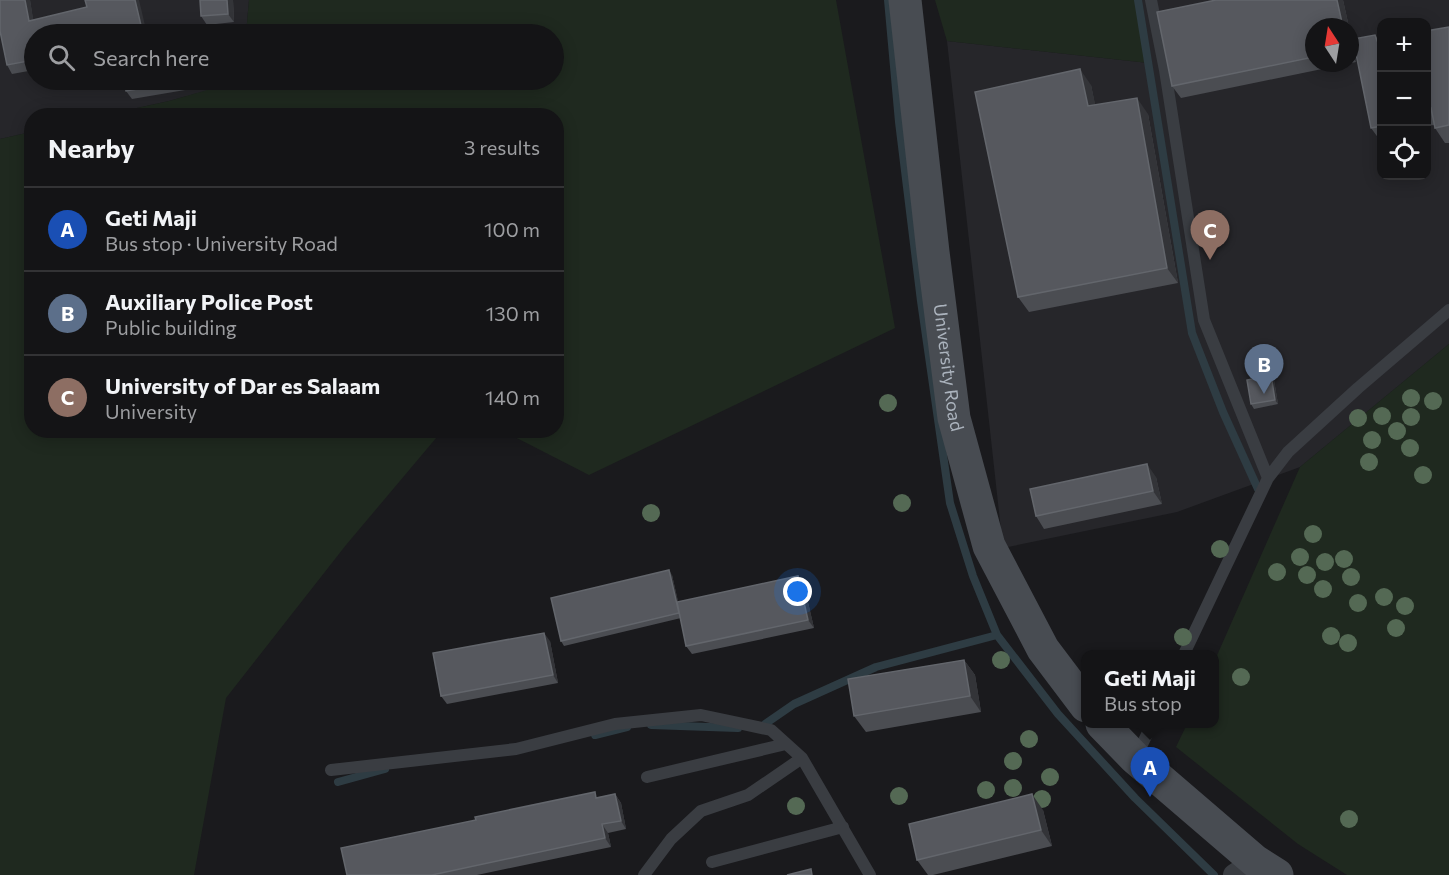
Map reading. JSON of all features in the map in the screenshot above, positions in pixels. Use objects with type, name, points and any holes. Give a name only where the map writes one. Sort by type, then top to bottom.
[{"type":"street","name":"University Road","points":[[905,0],[954,418],[989,546],[1043,650],[1081,699]]},
{"type":"street","points":[[1107,728],[1135,758],[1255,870]]},
{"type":"lane","points":[[1151,0],[1165,70],[1204,320],[1268,478]]},
{"type":"lane","points":[[1186,650],[1268,478],[1297,444],[1449,310]]},
{"type":"lane","points":[[331,770],[516,749],[615,724],[701,715],[771,730],[802,758],[870,875]]},
{"type":"lane","points":[[1135,758],[1150,728]]},
{"type":"lane","points":[[647,777],[786,744]]},
{"type":"lane","points":[[644,875],[671,839],[701,811],[748,795],[802,758]]},
{"type":"lane","points":[[712,862],[843,827]]},
{"type":"shaded area","points":[[0,0],[249,0],[247,24],[24,24],[24,90],[209,90],[137,108],[24,108],[24,134],[0,139]]},
{"type":"shaded area","points":[[1135,0],[1449,0],[1449,344],[1300,467],[1177,512],[1003,548],[947,41],[1149,63]]},
{"type":"green space","points":[[249,0],[836,0],[895,328],[589,475],[517,438],[564,438],[564,108],[137,108],[207,90],[564,90],[564,24],[247,24]]},
{"type":"green space","points":[[935,0],[1135,0],[1149,63],[947,41]]},
{"type":"green space","points":[[24,134],[24,438],[436,438],[346,545],[226,698],[194,875],[0,875],[0,139]]},
{"type":"green space","points":[[1449,344],[1449,875],[1347,875],[1298,844],[1176,747],[1185,728],[1219,728],[1219,651],[1300,467]]},
{"type":"building","points":[[0,0],[25,0],[29,21],[87,7],[85,0],[135,0],[141,24],[24,24],[24,62],[7,65],[0,31]]},
{"type":"building","points":[[200,0],[227,0],[228,14],[201,16]]},
{"type":"building","points":[[1216,0],[1337,0],[1341,18],[1305,18],[1305,59],[1172,86],[1157,12]]},
{"type":"building","points":[[1449,27],[1449,125],[1435,128],[1431,108],[1431,30]]},
{"type":"building","points":[[1375,35],[1377,41],[1377,127],[1371,128],[1359,69],[1359,38]]},
{"type":"building","points":[[1080,69],[1088,106],[1137,98],[1167,268],[1018,297],[975,92]]},
{"type":"building","points":[[1271,375],[1275,400],[1251,404],[1247,380]]},
{"type":"building","points":[[1147,464],[1153,491],[1036,516],[1030,489]]},
{"type":"building","points":[[669,570],[679,613],[561,641],[551,598]]},
{"type":"building","points":[[798,576],[808,620],[686,646],[677,602]]},
{"type":"building","points":[[544,633],[553,675],[441,696],[433,653]]},
{"type":"building","points":[[964,660],[970,696],[854,716],[848,679]]},
{"type":"building","points":[[595,792],[596,798],[615,794],[621,821],[602,824],[605,838],[432,875],[347,875],[341,848]]},
{"type":"building","points":[[1032,794],[1041,830],[917,860],[909,824]]},
{"type":"building","points":[[811,869],[812,875],[787,875]]},
{"type":"waterway","points":[[888,0],[899,122],[921,301],[950,503],[973,576],[997,635],[1058,714],[1135,798],[1214,875]]},
{"type":"waterway","points":[[1138,0],[1192,333],[1223,412],[1258,489]]},
{"type":"waterway","points":[[765,724],[794,704],[876,667],[997,635]]},
{"type":"waterway","points":[[651,725],[738,728]]},
{"type":"waterway","points":[[595,735],[627,727]]},
{"type":"waterway","points":[[338,782],[385,769]]},
{"type":"place","name":"University of Dar es Salaam","points":[[1210,260]]},
{"type":"place","name":"Auxiliary Police Post","points":[[1264,394]]},
{"type":"place","name":"Geti Maji","points":[[1150,797]]}]
